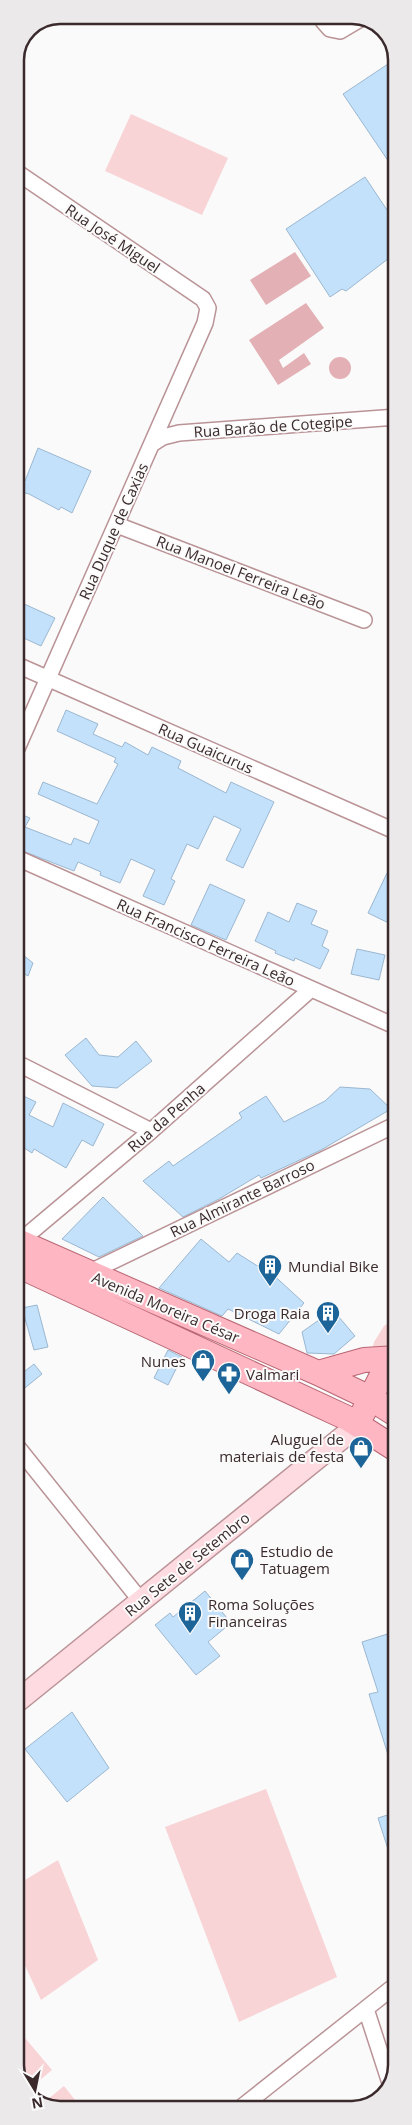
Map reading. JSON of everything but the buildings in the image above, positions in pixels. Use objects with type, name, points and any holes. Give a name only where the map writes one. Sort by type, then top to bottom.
[{"type":"main road","name":"Avenida Moreira César","points":[[24,1251],[88,1273],[318,1373],[370,1398],[388,1409]]},
{"type":"main road","name":"Avenida Moreira César","points":[[24,1253],[296,1394],[358,1424],[388,1443]]},
{"type":"main road","points":[[318,1373],[364,1360],[388,1359]]},
{"type":"main road","points":[[358,1424],[382,1374],[388,1370]]},
{"type":"main road","name":"Rua Sete de Setembro","points":[[24,1696],[358,1424]]},
{"type":"street","points":[[326,24],[330,29],[340,31],[352,24]]},
{"type":"street","name":"Rua José Miguel","points":[[24,177],[202,299],[208,308]]},
{"type":"street","name":"Rua Duque de Caxias","points":[[24,732],[205,324],[208,308]]},
{"type":"street","name":"Rua Barão de Cotegipe","points":[[152,444],[170,434],[388,418]]},
{"type":"street","name":"Rua Manoel Ferreira Leão","points":[[117,524],[364,620]]},
{"type":"street","name":"Rua Guaicurus","points":[[24,668],[388,828]]},
{"type":"street","name":"Rua Francisco Ferreira Leão","points":[[24,860],[310,990],[388,1023]]},
{"type":"street","name":"Rua da Penha","points":[[24,1243],[310,990]]},
{"type":"street","points":[[24,1067],[151,1131]]},
{"type":"street","name":"Rua Almirante Barroso","points":[[88,1273],[388,1128]]},
{"type":"street","points":[[24,1455],[141,1601]]},
{"type":"street","points":[[249,2101],[388,1991]]},
{"type":"street","points":[[366,2009],[387,2074]]},
{"type":"shaded area","points":[[131,114],[228,158],[202,215],[105,171]]},
{"type":"shaded area","points":[[295,252],[311,276],[266,305],[250,280]]},
{"type":"shaded area","points":[[306,303],[324,328],[279,360],[283,368],[304,353],[311,364],[278,385],[249,340]]},
{"type":"shaded area","points":[[340,357],[348,360],[351,368],[348,376],[340,379],[332,376],[329,368],[332,360]]},
{"type":"shaded area","points":[[388,1323],[388,1396],[381,1392],[370,1358],[374,1342],[384,1326]]},
{"type":"shaded area","points":[[266,1789],[337,1977],[239,2022],[165,1827]]},
{"type":"shaded area","points":[[58,1860],[98,1960],[41,2000],[24,1963],[24,1881]]},
{"type":"shaded area","points":[[24,2037],[52,2070],[34,2085],[25,2075],[24,2070]]},
{"type":"shaded area","points":[[64,2086],[76,2101],[58,2101],[48,2099]]},
{"type":"place","name":"Mundial Bike","points":[[270,1287]]},
{"type":"place","name":"Droga Raia","points":[[328,1334]]},
{"type":"place","name":"Nunes","points":[[203,1382]]},
{"type":"place","name":"Valmari","points":[[229,1395]]},
{"type":"place","name":"Aluguel de materiais de festa","points":[[361,1469]]},
{"type":"place","name":"Estudio de Tatuagem","points":[[242,1581]]},
{"type":"place","name":"Roma Soluções Financeiras","points":[[190,1634]]}]
